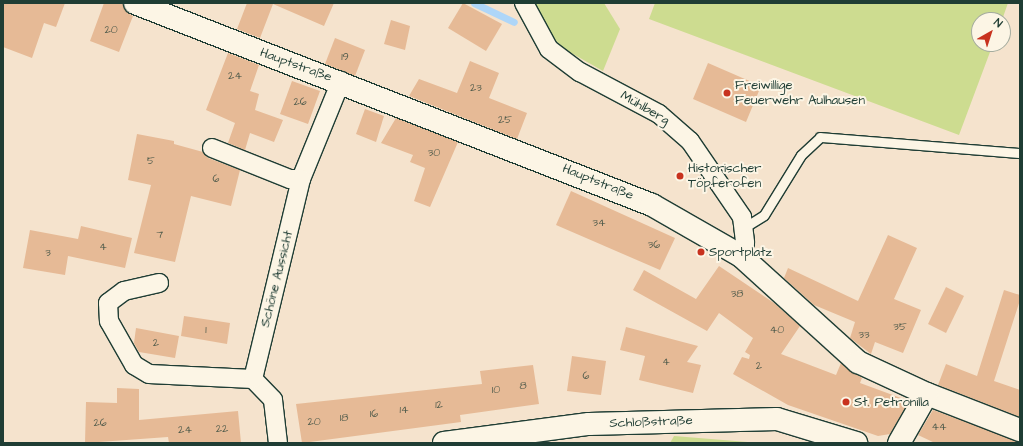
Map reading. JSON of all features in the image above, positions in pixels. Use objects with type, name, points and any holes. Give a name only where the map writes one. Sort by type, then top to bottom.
[{"type":"main road","name":"Hauptstraße","points":[[135,3],[341,81],[610,186],[685,222],[740,256],[780,289],[844,352],[872,370],[927,394],[1020,430]]},
{"type":"main road","points":[[899,443],[927,394]]},
{"type":"main road","name":"Schloßstraße","points":[[444,443],[589,424],[777,418],[856,443]]},
{"type":"street","name":"Mühlberg","points":[[524,3],[549,49],[580,72],[675,125],[736,203],[745,227]]},
{"type":"street","name":"Schöne Aussicht","points":[[253,379],[302,179],[341,81]]},
{"type":"street","points":[[212,148],[290,179],[302,179]]},
{"type":"street","points":[[740,256],[745,227]]},
{"type":"street","points":[[159,283],[124,291],[108,303],[109,321],[134,365],[149,374],[253,379],[273,400],[278,443]]},
{"type":"lane","points":[[745,227],[764,215],[801,155],[820,137],[1020,153]]},
{"type":"green space","points":[[533,3],[604,3],[620,29],[603,71],[566,50],[552,37]]},
{"type":"green space","points":[[655,3],[1008,3],[1005,12],[971,12],[971,52],[990,52],[959,135],[649,19]]},
{"type":"green space","points":[[674,436],[760,443],[670,443]]},
{"type":"building","points":[[3,3],[65,3],[56,27],[44,23],[32,58],[3,47]]},
{"type":"building","points":[[104,3],[123,3],[126,11],[133,16],[119,52],[90,41]]},
{"type":"building","points":[[247,3],[334,3],[324,26],[273,4],[260,38],[237,29]]},
{"type":"building","points":[[463,3],[502,24],[486,51],[448,28]]},
{"type":"building","points":[[391,20],[410,26],[405,50],[384,44]]},
{"type":"building","points":[[335,38],[365,50],[355,76],[325,64]]},
{"type":"building","points":[[228,53],[259,65],[250,91],[259,94],[255,110],[283,120],[274,142],[250,133],[245,150],[228,143],[235,123],[206,110]]},
{"type":"building","points":[[470,61],[499,73],[489,98],[527,113],[517,139],[409,96],[419,79],[457,93]]},
{"type":"building","name":"Freiwillige Feuerwehr Aulhausen","points":[[708,63],[761,86],[746,122],[693,99]]},
{"type":"building","points":[[292,81],[320,91],[308,124],[280,114]]},
{"type":"building","points":[[365,109],[384,116],[376,142],[356,134]]},
{"type":"building","points":[[396,118],[458,142],[430,207],[414,201],[425,168],[410,162],[413,155],[381,143]]},
{"type":"building","points":[[137,134],[174,141],[174,144],[203,152],[208,158],[240,170],[231,206],[191,196],[175,262],[134,253],[151,185],[128,180]]},
{"type":"building","points":[[571,191],[675,238],[660,270],[556,225]]},
{"type":"building","points":[[81,226],[132,238],[125,268],[68,256],[65,275],[23,268],[30,230],[78,239]]},
{"type":"building","points":[[888,235],[917,248],[894,299],[921,310],[903,353],[875,342],[871,354],[850,338],[855,322],[814,305],[784,278],[788,268],[858,301]]},
{"type":"building","points":[[719,266],[774,303],[800,326],[781,354],[836,375],[841,363],[862,378],[860,383],[909,401],[890,434],[878,436],[788,405],[733,374],[742,357],[749,359],[750,355],[745,352],[753,338],[719,313],[707,331],[633,290],[644,270],[696,299]]},
{"type":"building","points":[[946,287],[964,296],[946,333],[928,324]]},
{"type":"building","points":[[1004,290],[1020,295],[1020,300],[994,381],[1020,390],[1020,417],[938,385],[946,364],[977,376]]},
{"type":"building","points":[[184,316],[230,323],[227,344],[181,336]]},
{"type":"building","points":[[626,327],[698,346],[687,362],[701,365],[693,393],[639,380],[645,356],[620,350]]},
{"type":"building","points":[[136,328],[179,336],[175,358],[139,352],[134,343]]},
{"type":"building","points":[[572,356],[606,361],[601,395],[567,391]]},
{"type":"building","points":[[533,365],[539,404],[460,415],[461,422],[302,443],[296,404],[482,384],[480,371]]},
{"type":"building","points":[[117,388],[139,389],[139,420],[238,411],[241,443],[169,443],[168,437],[85,443],[86,402],[117,403]]},
{"type":"building","points":[[933,410],[1020,443],[935,443],[918,435]]},
{"type":"waterway","points":[[474,3],[514,22]]},
{"type":"place","name":"Freiwillige Feuerwehr Aulhausen","points":[[727,93]]},
{"type":"place","name":"Historischer Töpferofen","points":[[680,176]]},
{"type":"place","name":"Sportplatz","points":[[701,252]]},
{"type":"place","name":"St. Petronilla","points":[[846,402]]}]
